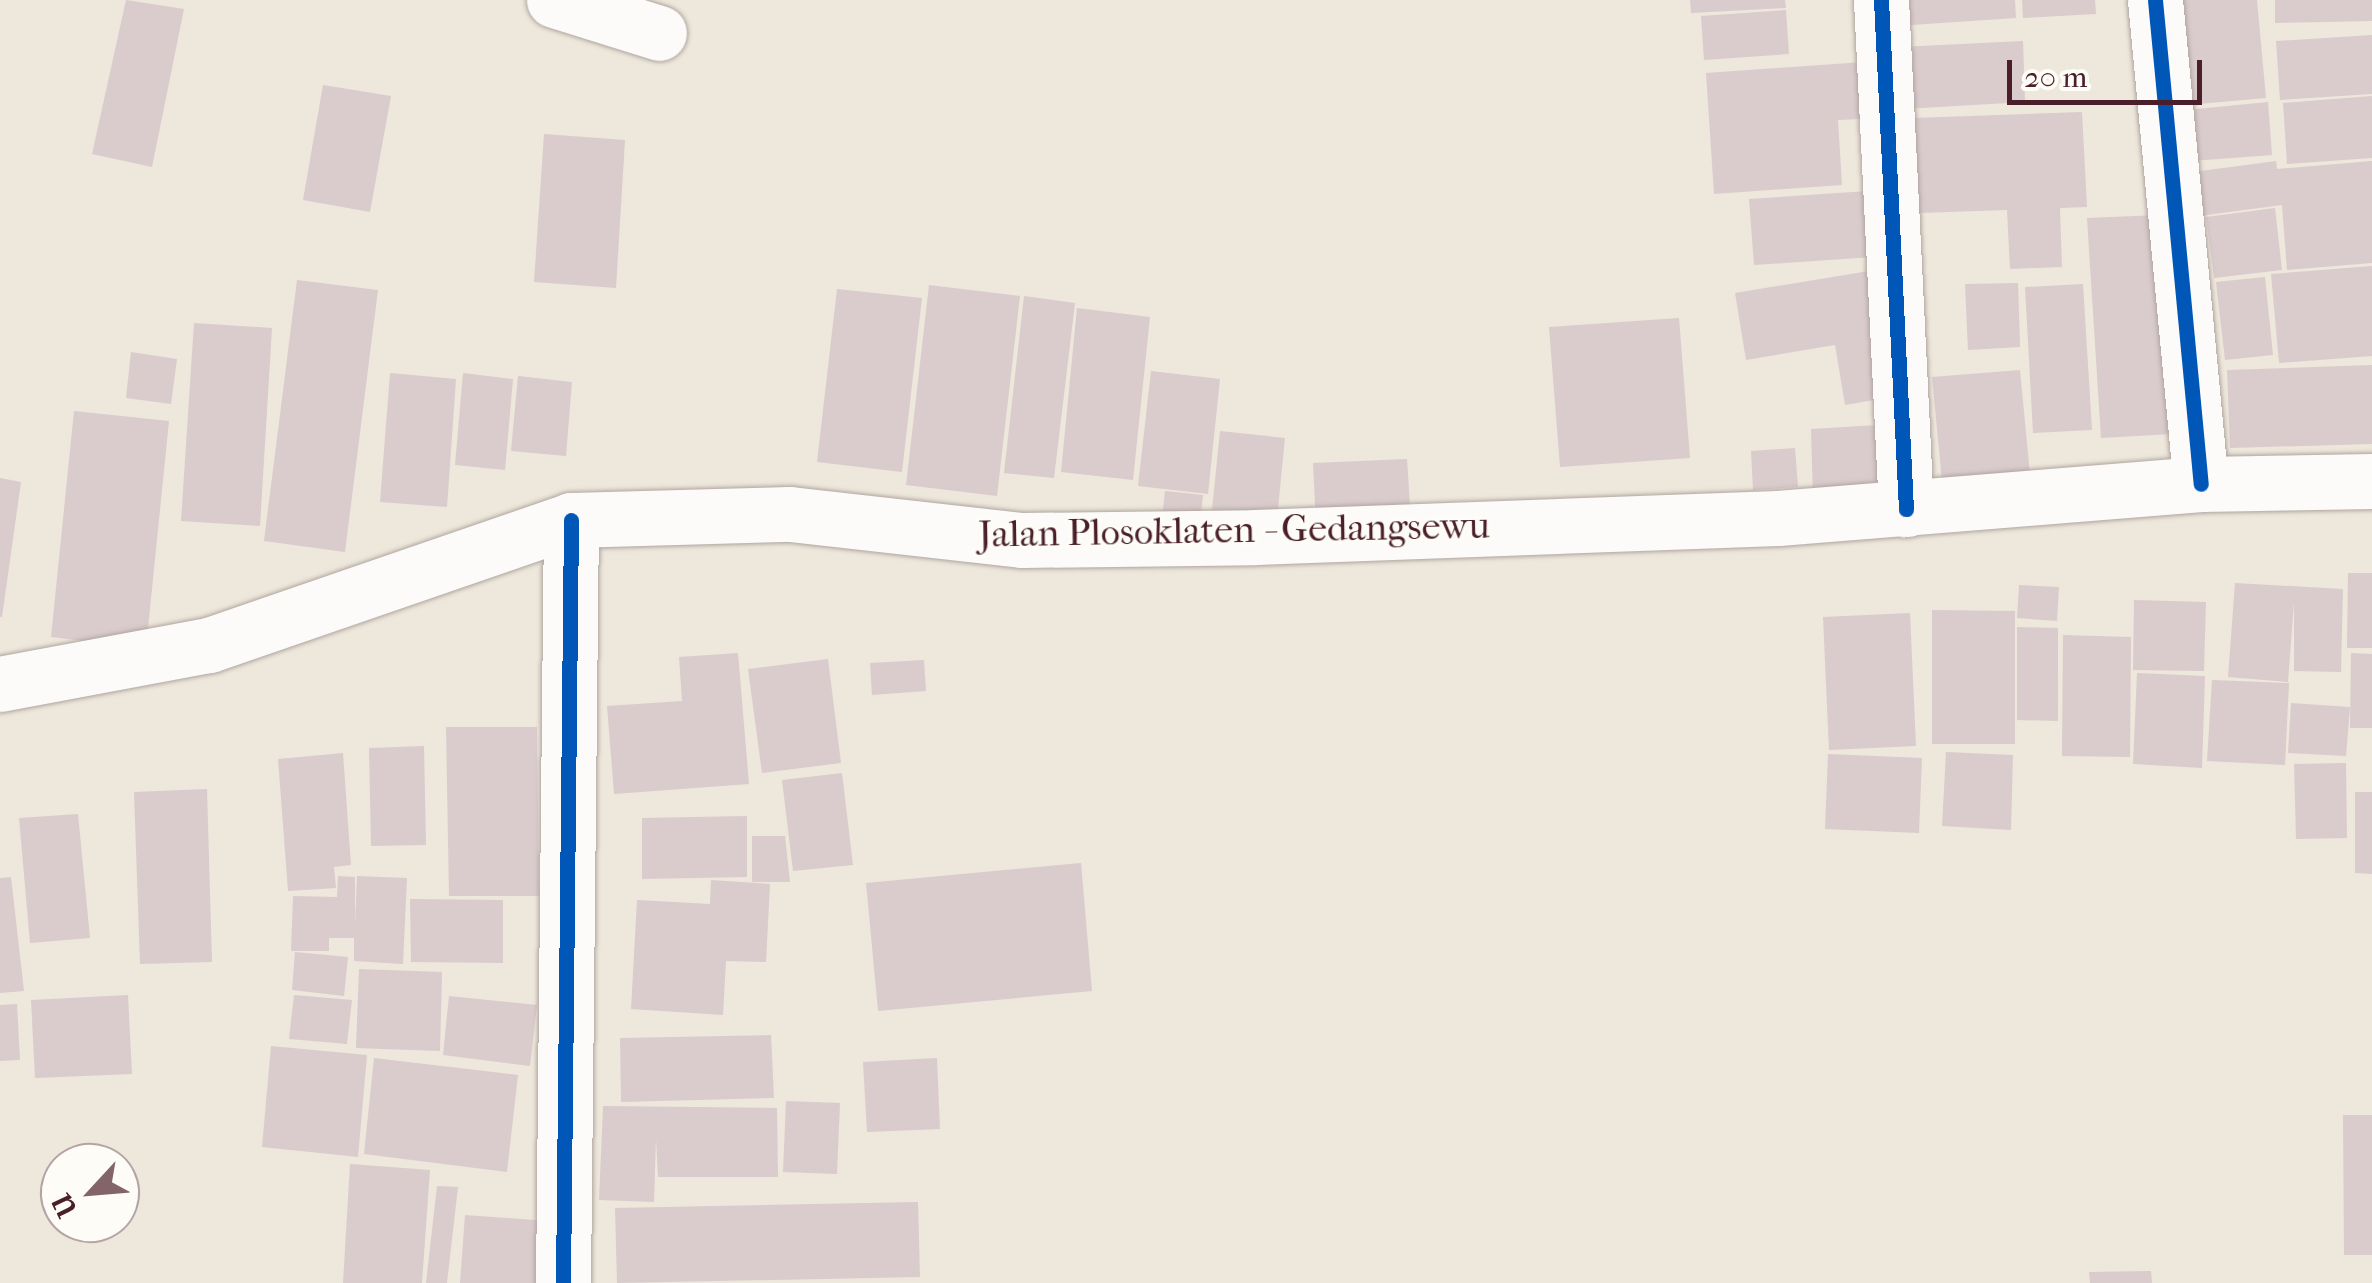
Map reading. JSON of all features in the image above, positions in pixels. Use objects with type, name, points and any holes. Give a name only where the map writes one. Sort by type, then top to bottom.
[{"type":"main road","points":[[554,0],[659,34]]},
{"type":"main road","points":[[1881,0],[1906,509]]},
{"type":"main road","points":[[2156,0],[2201,484]]},
{"type":"main road","name":"Jalan Plosoklaten - Gedangsewu","points":[[0,684],[209,644],[571,520],[790,514],[1022,540],[1906,509],[2201,484],[2372,480]]},
{"type":"main road","points":[[563,1283],[571,520]]},
{"type":"building","points":[[126,0],[184,9],[152,167],[92,154]]},
{"type":"building","points":[[1690,0],[1785,0],[1786,8],[1691,13]]},
{"type":"building","points":[[1894,0],[2015,0],[2016,18],[1896,26]]},
{"type":"building","points":[[2022,0],[2095,0],[2096,14],[2023,18]]},
{"type":"building","points":[[2178,0],[2257,0],[2266,98],[2187,105]]},
{"type":"building","points":[[2275,0],[2372,0],[2372,21],[2275,23]]},
{"type":"building","points":[[1786,10],[1789,54],[1704,60],[1701,16]]},
{"type":"building","points":[[2372,35],[2372,94],[2280,100],[2276,41]]},
{"type":"building","points":[[2023,41],[2025,102],[1904,109],[1900,47]]},
{"type":"building","points":[[1878,61],[1882,118],[1838,120],[1842,185],[1714,194],[1706,73]]},
{"type":"building","points":[[323,85],[391,96],[370,212],[303,200]]},
{"type":"building","points":[[2372,96],[2372,158],[2287,164],[2283,103]]},
{"type":"building","points":[[2268,102],[2272,155],[2192,161],[2187,110]]},
{"type":"building","points":[[2082,112],[2087,207],[2060,208],[2062,267],[2010,269],[2007,210],[1919,213],[1913,118]]},
{"type":"building","points":[[544,134],[625,140],[616,288],[534,282]]},
{"type":"building","points":[[2276,161],[2277,169],[2372,161],[2372,263],[2287,270],[2282,205],[2199,216],[2193,172]]},
{"type":"building","points":[[1883,190],[1887,256],[1754,265],[1749,199]]},
{"type":"building","points":[[2275,208],[2282,270],[2214,278],[2206,217]]},
{"type":"building","points":[[2159,215],[2172,434],[2101,438],[2087,218]]},
{"type":"building","points":[[2372,266],[2372,356],[2279,363],[2271,274]]},
{"type":"building","points":[[1875,270],[1897,396],[1845,405],[1835,345],[1746,360],[1735,293]]},
{"type":"building","points":[[2265,277],[2273,355],[2225,360],[2216,282]]},
{"type":"building","points":[[297,280],[378,290],[345,552],[264,541]]},
{"type":"building","points":[[2018,283],[2020,347],[1968,350],[1965,284]]},
{"type":"building","points":[[2083,284],[2092,430],[2033,433],[2025,287]]},
{"type":"building","points":[[929,285],[1020,296],[997,496],[906,485]]},
{"type":"building","points":[[837,289],[922,298],[902,472],[817,462]]},
{"type":"building","points":[[1024,296],[1075,303],[1054,478],[1004,473]]},
{"type":"building","points":[[1077,308],[1150,317],[1133,480],[1061,472]]},
{"type":"building","points":[[1679,318],[1690,458],[1560,467],[1549,327]]},
{"type":"building","points":[[194,323],[272,328],[260,526],[181,521]]},
{"type":"building","points":[[131,352],[177,359],[171,404],[126,398]]},
{"type":"building","points":[[2372,365],[2372,444],[2230,448],[2227,370]]},
{"type":"building","points":[[2020,370],[2031,485],[1943,492],[1932,377]]},
{"type":"building","points":[[1151,371],[1220,379],[1208,494],[1138,486]]},
{"type":"building","points":[[390,373],[456,379],[447,507],[380,502]]},
{"type":"building","points":[[463,373],[513,379],[505,470],[455,465]]},
{"type":"building","points":[[518,376],[572,382],[566,456],[511,451]]},
{"type":"building","points":[[74,411],[169,421],[146,648],[51,637]]},
{"type":"building","points":[[1878,425],[1881,496],[1813,499],[1811,429]]},
{"type":"building","points":[[1220,431],[1285,438],[1276,528],[1211,520]]},
{"type":"building","points":[[1795,448],[1798,487],[1753,490],[1751,451]]},
{"type":"building","points":[[1407,459],[1411,521],[1316,525],[1313,463]]},
{"type":"building","points":[[0,478],[21,482],[2,617],[0,617]]},
{"type":"building","points":[[1165,491],[1203,495],[1199,533],[1161,527]]},
{"type":"building","points":[[2348,573],[2372,573],[2372,648],[2347,648]]},
{"type":"building","points":[[2235,583],[2343,589],[2341,672],[2294,671],[2294,602],[2288,682],[2228,677]]},
{"type":"building","points":[[2019,585],[2059,587],[2057,621],[2017,618]]},
{"type":"building","points":[[2134,600],[2206,602],[2204,671],[2133,670]]},
{"type":"building","points":[[1932,610],[2015,611],[2015,744],[1932,744]]},
{"type":"building","points":[[1910,613],[1916,746],[1829,750],[1823,617]]},
{"type":"building","points":[[2017,627],[2058,628],[2058,721],[2017,720]]},
{"type":"building","points":[[2063,635],[2131,637],[2130,757],[2062,756]]},
{"type":"building","points":[[738,653],[749,784],[614,794],[607,706],[682,701],[679,657]]},
{"type":"building","points":[[2351,653],[2372,654],[2372,728],[2350,728]]},
{"type":"building","points":[[828,659],[841,763],[762,773],[748,669]]},
{"type":"building","points":[[924,660],[926,691],[872,695],[870,663]]},
{"type":"building","points":[[2137,673],[2205,676],[2202,768],[2133,764]]},
{"type":"building","points":[[2212,680],[2289,683],[2285,765],[2207,761]]},
{"type":"building","points":[[2291,703],[2350,707],[2346,756],[2288,753]]},
{"type":"building","points":[[446,727],[537,727],[539,896],[449,896]]},
{"type":"building","points":[[424,746],[426,845],[371,846],[369,748]]},
{"type":"building","points":[[1946,752],[2013,755],[2011,830],[1942,826]]},
{"type":"building","points":[[343,753],[351,865],[334,867],[336,888],[288,891],[278,759]]},
{"type":"building","points":[[1828,754],[1922,758],[1919,833],[1825,829]]},
{"type":"building","points":[[2346,763],[2347,838],[2296,839],[2294,764]]},
{"type":"building","points":[[842,773],[853,865],[793,871],[782,780]]},
{"type":"building","points":[[207,789],[212,962],[140,964],[134,792]]},
{"type":"building","points":[[2355,792],[2372,792],[2372,874],[2355,873]]},
{"type":"building","points":[[78,814],[90,938],[30,943],[19,818]]},
{"type":"building","points":[[747,816],[747,877],[642,879],[642,818]]},
{"type":"building","points":[[752,836],[785,836],[790,882],[752,882]]},
{"type":"building","points":[[1081,863],[1092,991],[878,1011],[866,883]]},
{"type":"building","points":[[338,876],[355,877],[355,924],[357,876],[407,878],[403,964],[354,961],[354,938],[329,938],[329,951],[291,951],[293,896],[337,897]]},
{"type":"building","points":[[11,877],[24,991],[0,993],[0,878]]},
{"type":"building","points":[[711,880],[770,884],[766,962],[726,961],[723,1015],[631,1009],[637,900],[710,904]]},
{"type":"building","points":[[410,899],[503,900],[503,963],[411,962]]},
{"type":"building","points":[[295,952],[348,957],[344,996],[292,990]]},
{"type":"building","points":[[359,969],[442,972],[440,1051],[356,1048]]},
{"type":"building","points":[[128,995],[132,1074],[35,1078],[31,1000]]},
{"type":"building","points":[[294,995],[352,1000],[347,1044],[289,1039]]},
{"type":"building","points":[[449,996],[537,1005],[530,1066],[443,1055]]},
{"type":"building","points":[[17,1004],[20,1060],[0,1061],[0,1005]]},
{"type":"building","points":[[771,1035],[774,1098],[621,1102],[620,1038]]},
{"type":"building","points":[[271,1046],[367,1055],[358,1157],[262,1147]]},
{"type":"building","points":[[374,1058],[518,1075],[507,1172],[364,1154]]},
{"type":"building","points":[[937,1058],[940,1129],[867,1132],[863,1062]]},
{"type":"building","points":[[786,1101],[840,1103],[837,1174],[783,1172]]},
{"type":"building","points":[[603,1106],[777,1108],[778,1177],[658,1177],[656,1138],[654,1202],[599,1200]]},
{"type":"building","points":[[2343,1115],[2372,1115],[2372,1255],[2344,1255]]},
{"type":"building","points":[[350,1164],[430,1170],[422,1283],[343,1283]]},
{"type":"building","points":[[437,1186],[458,1187],[447,1283],[426,1283]]},
{"type":"building","points":[[918,1202],[920,1277],[617,1283],[615,1208]]},
{"type":"building","points":[[465,1215],[548,1221],[543,1283],[460,1283]]},
{"type":"building","points":[[2151,1271],[2152,1283],[2090,1283],[2089,1272]]},
{"type":"cycle path","points":[[1881,0],[1906,509]]},
{"type":"cycle path","points":[[2155,0],[2201,484]]},
{"type":"cycle path","points":[[563,1283],[571,520]]}]
